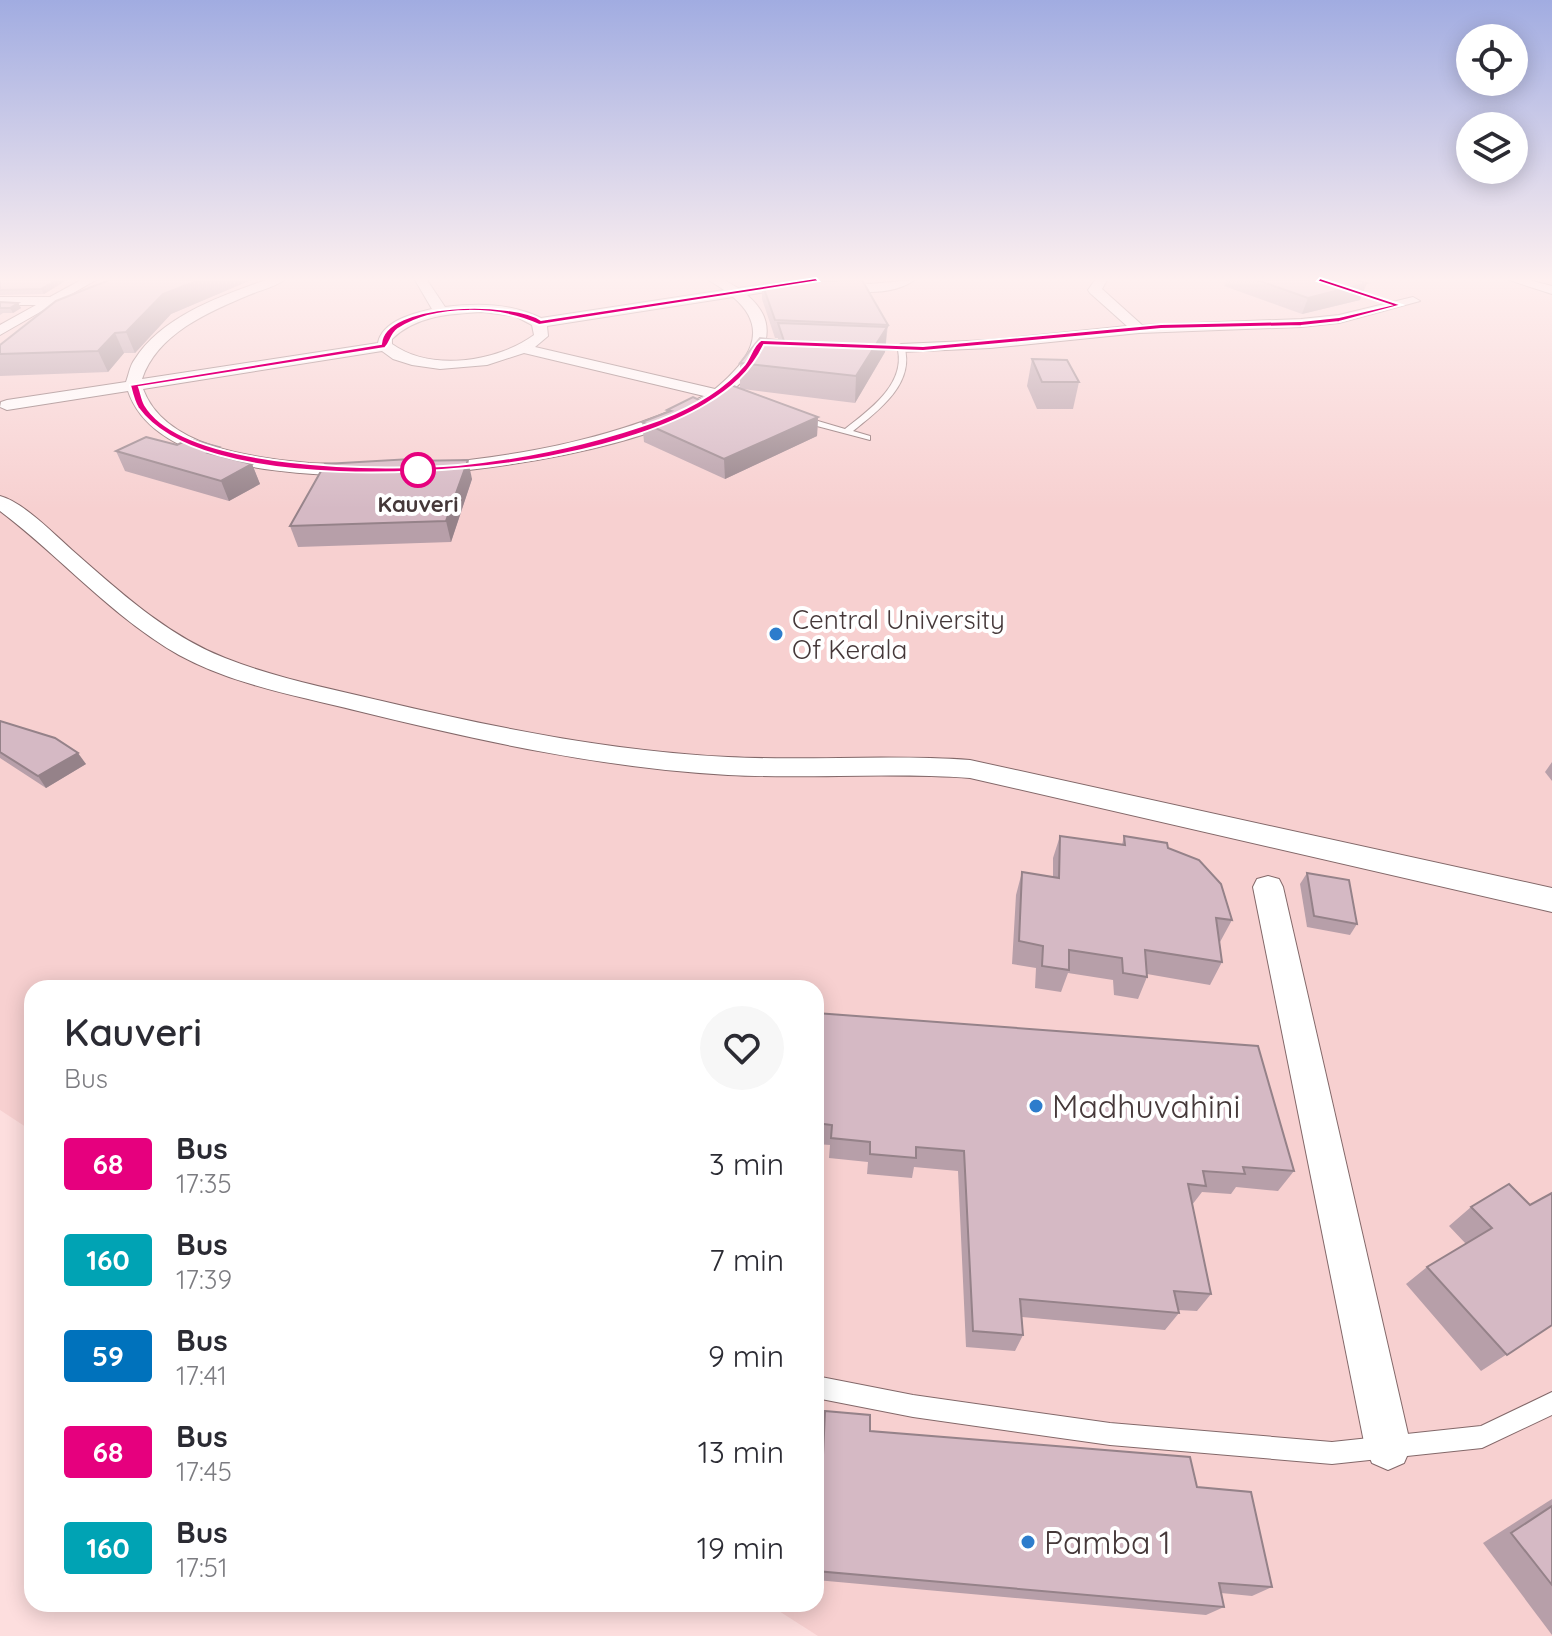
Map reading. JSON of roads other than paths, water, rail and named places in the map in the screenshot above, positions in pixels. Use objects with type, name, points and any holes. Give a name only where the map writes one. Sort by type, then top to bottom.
[{"type":"street","points":[[144,356],[134,385],[141,406],[160,425],[214,450],[272,463],[379,471]]},
{"type":"street","points":[[2,405],[318,356]]},
{"type":"street","points":[[401,356],[441,364],[499,356]]},
{"type":"street","points":[[555,356],[724,396]]},
{"type":"street","points":[[418,470],[496,463],[591,445],[663,421],[724,396],[756,356]]},
{"type":"street","points":[[0,502],[55,545],[133,615],[190,650],[242,674],[273,683],[429,721],[618,756],[731,766],[903,764],[970,769],[1552,900]]},
{"type":"street","points":[[1268,887],[1388,1447]]},
{"type":"lane","points":[[847,432],[871,413],[892,388],[903,366],[902,356]]},
{"type":"lane","points":[[789,415],[867,438]]},
{"type":"lane","points":[[824,1389],[913,1406],[1110,1434],[1332,1453],[1482,1437],[1552,1403]]},
{"type":"place","name":"Kauveri","points":[[418,470]]},
{"type":"place","name":"Central University Of Kerala","points":[[776,634]]},
{"type":"place","name":"Madhuvahini","points":[[1036,1106]]},
{"type":"place","name":"Pamba 1","points":[[1028,1542]]}]
